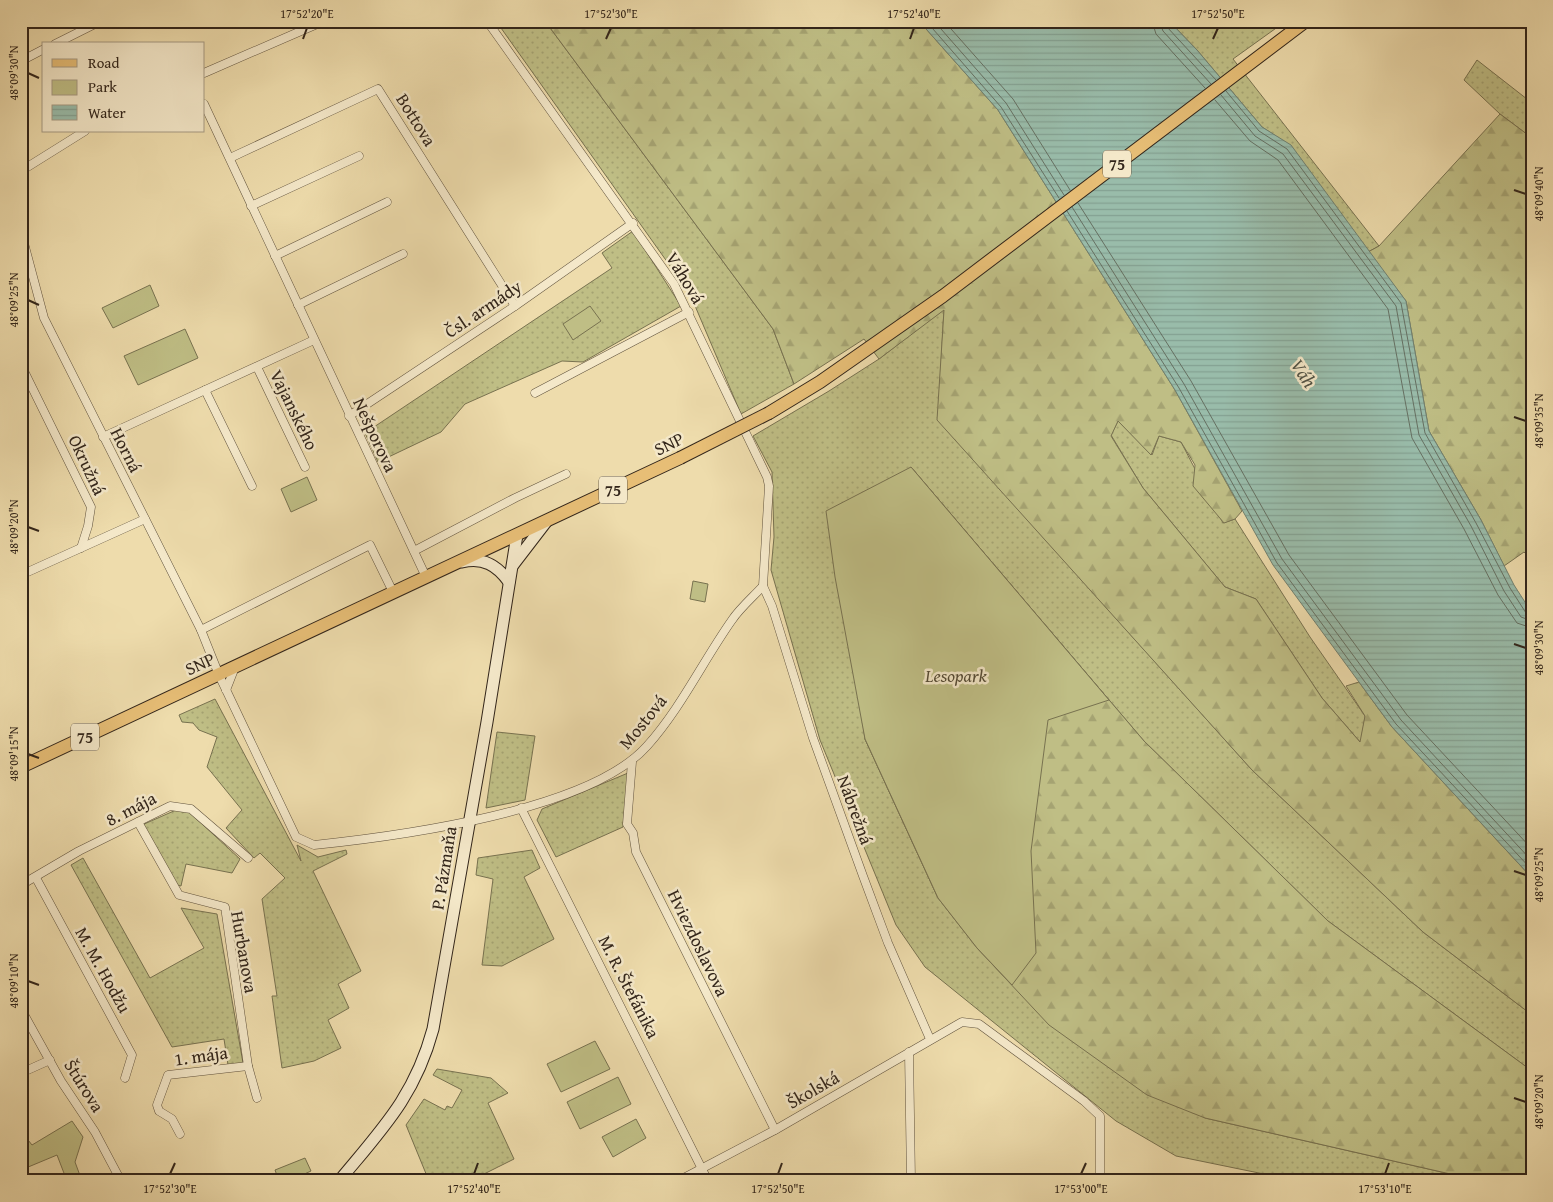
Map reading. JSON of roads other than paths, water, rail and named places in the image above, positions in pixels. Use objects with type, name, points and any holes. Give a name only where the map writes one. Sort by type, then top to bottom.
[{"type":"main road","name":"SNP","points":[[21,767],[546,522],[769,413],[820,382],[942,296],[1306,21]]},
{"type":"main road","points":[[512,566],[546,522]]},
{"type":"main road","name":"P. Pázmaňa","points":[[339,1181],[400,1105],[422,1064],[440,999],[517,535]]},
{"type":"main road","points":[[456,563],[472,560],[484,561],[494,565],[509,582]]},
{"type":"street","points":[[59,42],[101,21]]},
{"type":"street","points":[[205,73],[324,21]]},
{"type":"street","name":"Váhová","points":[[487,21],[633,224],[674,284],[689,312],[767,477],[769,486],[763,586]]},
{"type":"street","points":[[21,61],[42,51]]},
{"type":"street","name":"Bottova","points":[[230,158],[378,88],[515,306]]},
{"type":"street","name":"Nešporova","points":[[205,106],[426,577]]},
{"type":"street","points":[[21,170],[83,132]]},
{"type":"street","points":[[251,206],[359,156]]},
{"type":"street","points":[[275,256],[387,202]]},
{"type":"street","name":"Čsl. armády","points":[[349,416],[515,306],[633,224]]},
{"type":"street","name":"Horná","points":[[21,232],[44,318],[201,630],[226,690]]},
{"type":"street","points":[[298,305],[403,254]]},
{"type":"street","points":[[535,394],[689,312]]},
{"type":"street","name":"Vajanského","points":[[103,437],[314,340]]},
{"type":"street","name":"Okružná","points":[[21,365],[90,507],[88,526],[81,548]]},
{"type":"street","name":"Vajanského","points":[[256,367],[305,466]]},
{"type":"street","points":[[205,390],[252,486]]},
{"type":"street","points":[[414,551],[515,498],[566,474]]},
{"type":"street","points":[[21,575],[145,519]]},
{"type":"street","name":"SNP","points":[[201,630],[370,545],[393,592]]},
{"type":"street","name":"Mostová","points":[[226,690],[296,837],[314,845],[469,821],[521,808],[591,785],[632,762],[664,724],[733,618],[763,586]]},
{"type":"street","name":"Nábrežná","points":[[763,586],[772,606],[813,738],[863,876],[888,943],[930,1039]]},
{"type":"street","points":[[226,690],[235,667]]},
{"type":"street","name":"Hviezdoslavova","points":[[632,762],[627,824],[633,833],[636,852],[775,1130]]},
{"type":"street","name":"8. mája","points":[[21,885],[79,852],[170,806],[191,809],[248,858]]},
{"type":"street","name":"M. R. Štefánika","points":[[521,808],[708,1181]]},
{"type":"street","name":"Hurbanova","points":[[138,822],[179,895],[224,907],[248,1066],[257,1098]]},
{"type":"street","name":"M. M. Hodžu","points":[[36,878],[132,1054],[125,1078]]},
{"type":"street","name":"Štúrova","points":[[21,1008],[50,1060],[95,1132],[120,1180]]},
{"type":"street","name":"Školská","points":[[678,1181],[775,1130],[962,1022],[979,1024],[1084,1101],[1100,1116],[1100,1181]]},
{"type":"street","points":[[908,1052],[911,1181]]},
{"type":"street","points":[[21,1073],[50,1060]]},
{"type":"street","name":"1. mája","points":[[180,1134],[172,1119],[159,1111],[157,1105],[168,1075],[248,1066]]},
{"type":"water","name":"Váh","points":[[919,21],[1169,21],[1197,50],[1262,127],[1291,145],[1406,301],[1429,431],[1481,520],[1514,585],[1532,613],[1532,878],[1392,727],[1273,565],[1175,390],[998,110]]},
{"type":"park label","name":"Lesopark","points":[[956,676]]}]
